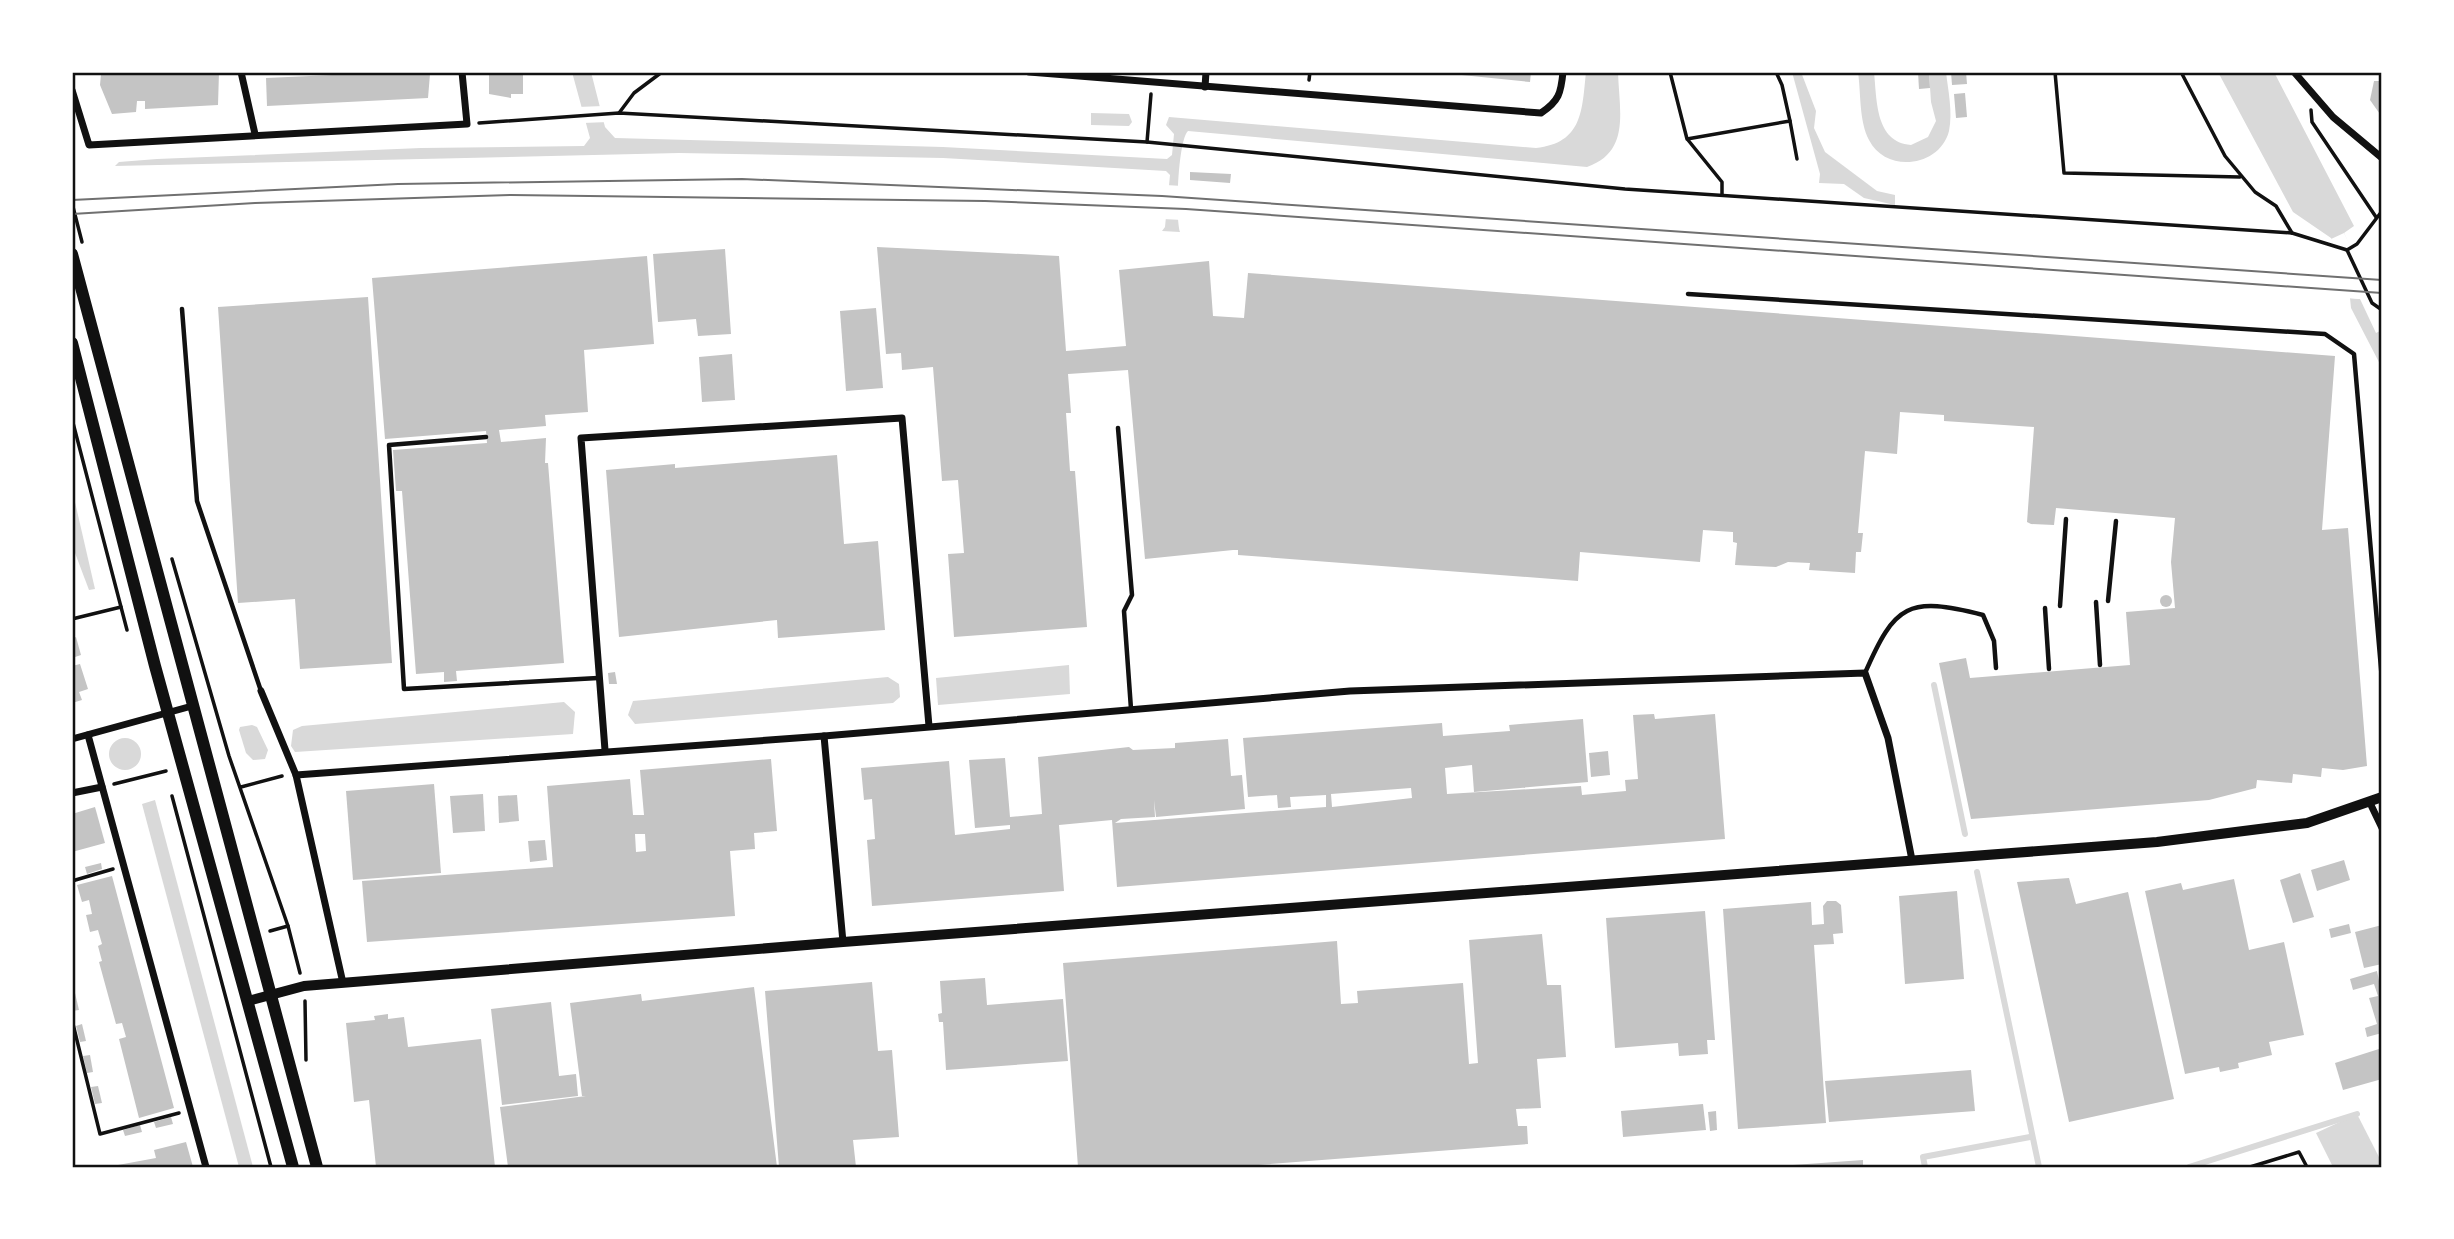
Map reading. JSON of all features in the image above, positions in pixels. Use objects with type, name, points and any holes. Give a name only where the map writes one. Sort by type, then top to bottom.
[{"type":"main road","points":[[72,254],[317,1167]]},
{"type":"main road","points":[[72,343],[293,1167]]},
{"type":"street","points":[[241,72],[255,134]]},
{"type":"street","points":[[72,90],[89,145],[467,124],[462,72]]},
{"type":"street","points":[[1029,72],[1541,113],[1555,104],[1561,95],[1563,72]]},
{"type":"street","points":[[1205,87],[1206,72]]},
{"type":"street","points":[[2294,72],[2314,97],[2382,158]]},
{"type":"street","points":[[605,750],[581,438],[901,418],[929,726]]},
{"type":"street","points":[[296,775],[605,750],[824,737],[1350,691],[1865,673],[1888,738],[1912,860]]},
{"type":"street","points":[[261,691],[296,775],[343,983]]},
{"type":"street","points":[[72,739],[192,706]]},
{"type":"street","points":[[88,735],[206,1167]]},
{"type":"street","points":[[824,737],[843,942]]},
{"type":"street","points":[[72,793],[102,787]]},
{"type":"street","points":[[248,1001],[304,986],[843,942],[2157,842],[2308,823],[2382,797]]},
{"type":"street","points":[[2370,803],[2382,828]]},
{"type":"lane","points":[[1688,294],[2325,334],[2354,354],[2382,680]]},
{"type":"lane","points":[[182,309],[197,501],[261,691]]},
{"type":"lane","points":[[1118,428],[1132,595],[1124,611],[1131,710]]},
{"type":"lane","points":[[486,437],[389,445],[404,689],[598,678]]},
{"type":"lane","points":[[2060,606],[2066,519]]},
{"type":"lane","points":[[2108,601],[2116,521]]},
{"type":"lane","points":[[2096,602],[2100,665]]},
{"type":"lane","points":[[1865,673],[1884,629],[1898,616],[1914,608],[1944,605],[1983,615],[1994,641],[1996,667]]},
{"type":"lane","points":[[2045,608],[2049,668]]},
{"type":"path","points":[[619,113],[634,93],[662,72]]},
{"type":"path","points":[[1309,80],[1310,72]]},
{"type":"path","points":[[1670,72],[1687,139],[1722,183],[1722,195]]},
{"type":"path","points":[[1776,72],[1782,85],[1797,159]]},
{"type":"path","points":[[2055,72],[2064,173],[2240,177]]},
{"type":"path","points":[[2181,72],[2225,156],[2240,177],[2276,206],[2292,233]]},
{"type":"path","points":[[1147,142],[1152,82]]},
{"type":"path","points":[[2314,97],[2310,113],[2312,122],[2376,217]]},
{"type":"path","points":[[467,124],[610,116],[619,113],[1147,142],[1509,179],[1890,208],[2292,233],[2322,240],[2336,248],[2349,249]]},
{"type":"path","points":[[1687,139],[1790,121]]},
{"type":"path","points":[[72,203],[83,242]]},
{"type":"path","points":[[2349,249],[2382,211]]},
{"type":"path","points":[[2349,249],[2372,303],[2381,309]]},
{"type":"path","points":[[171,555],[240,787],[288,926],[304,986],[306,1061]]},
{"type":"path","points":[[72,619],[121,606]]},
{"type":"path","points":[[102,787],[166,771],[271,1167]]},
{"type":"path","points":[[240,787],[273,777],[296,775]]},
{"type":"path","points":[[72,881],[124,866]]},
{"type":"path","points":[[72,1020],[100,1134],[191,1110]]},
{"type":"path","points":[[2250,1167],[2299,1152],[2306,1167]]},
{"type":"shaded area","points":[[572,72],[591,72],[605,127],[615,138],[943,147],[1167,159],[1172,155],[1174,134],[1166,125],[1169,117],[1536,148],[1551,145],[1571,132],[1581,111],[1586,72],[1618,72],[1620,115],[1616,140],[1611,151],[1587,167],[1188,131],[1182,149],[1178,180],[1180,232],[1162,231],[1165,227],[1170,175],[1166,171],[943,158],[679,153],[115,166],[119,162],[157,159],[421,148],[584,146],[590,138]]},
{"type":"shaded area","points":[[1792,72],[1801,72],[1816,111],[1814,128],[1825,152],[1877,191],[1895,195],[1895,205],[1864,198],[1844,184],[1819,183],[1820,174]]},
{"type":"shaded area","points":[[1858,72],[1874,72],[1878,107],[1884,128],[1899,142],[1911,145],[1928,137],[1936,121],[1931,102],[1929,72],[1946,72],[1950,124],[1944,143],[1924,159],[1912,162],[1899,162],[1877,151],[1863,124]]},
{"type":"shaded area","points":[[2218,72],[2274,72],[2354,226],[2344,233],[2382,315],[2382,368],[2351,308],[2350,298],[2360,299],[2331,238],[2293,212]]},
{"type":"shaded area","points":[[1091,113],[1129,114],[1132,122],[1129,126],[1091,125]]},
{"type":"shaded area","points":[[72,489],[95,589],[89,590],[72,545]]},
{"type":"shaded area","points":[[1069,665],[1070,694],[938,705],[936,678]]},
{"type":"shaded area","points":[[888,677],[899,684],[900,697],[893,703],[635,724],[628,715],[633,701]]},
{"type":"shaded area","points":[[564,702],[575,712],[573,734],[295,752],[291,746],[293,730],[302,726]]},
{"type":"shaded area","points":[[240,727],[257,727],[268,750],[265,759],[253,760],[246,753],[239,730]]},
{"type":"shaded area","points":[[125,738],[136,743],[141,754],[136,765],[125,770],[114,765],[109,754],[114,743]]},
{"type":"shaded area","points":[[155,800],[253,1167],[239,1167],[142,804]]},
{"type":"shaded area","points":[[2357,1114],[2382,1167],[2333,1167],[2316,1133]]},
{"type":"pier","points":[[603,106],[608,122],[583,123],[578,107]]},
{"type":"pier","points":[[1166,185],[1182,186],[1182,220],[1163,219]]},
{"type":"pier","points":[[2344,233],[2379,300],[2382,330],[2376,333],[2360,299],[2346,298],[2355,295],[2331,239]]},
{"type":"building","points":[[219,72],[218,105],[145,109],[145,101],[137,101],[136,112],[112,114],[100,85],[101,74]]},
{"type":"building","points":[[399,72],[430,74],[428,98],[267,106],[266,78]]},
{"type":"building","points":[[489,72],[523,72],[523,94],[511,94],[511,98],[489,94]]},
{"type":"building","points":[[1432,72],[1531,72],[1530,82]]},
{"type":"building","points":[[1918,72],[1929,72],[1930,88],[1919,89]]},
{"type":"building","points":[[1951,72],[1966,72],[1967,84],[1952,85]]},
{"type":"building","points":[[2374,81],[2382,81],[2382,117],[2370,100]]},
{"type":"building","points":[[1965,93],[1967,117],[1956,118],[1954,94]]},
{"type":"building","points":[[1190,172],[1231,174],[1230,183],[1190,180]]},
{"type":"building","points":[[877,247],[1059,256],[1066,351],[1126,346],[1119,270],[1209,261],[1213,316],[1244,318],[1248,273],[2335,356],[2322,530],[2348,528],[2367,766],[2343,770],[2322,768],[2321,777],[2293,774],[2292,783],[2257,780],[2256,788],[2209,800],[1971,819],[1939,663],[1966,658],[1970,678],[2130,665],[2126,612],[2175,608],[2171,562],[2175,518],[2056,508],[2054,525],[2031,524],[2027,522],[2034,427],[1944,421],[1944,415],[1900,412],[1897,454],[1865,451],[1858,533],[1863,533],[1861,552],[1856,552],[1855,573],[1809,570],[1810,563],[1788,562],[1776,567],[1735,565],[1737,543],[1733,542],[1733,532],[1703,530],[1700,562],[1580,552],[1578,581],[1238,555],[1238,550],[1145,559],[1128,370],[1068,374],[1071,413],[1066,413],[1070,471],[1075,471],[1087,627],[954,637],[948,554],[964,553],[958,480],[942,481],[933,367],[902,370],[901,353],[886,354]]},
{"type":"building","points":[[725,249],[731,334],[698,336],[696,319],[658,322],[653,254]]},
{"type":"building","points":[[647,256],[654,344],[584,350],[588,412],[545,415],[546,426],[499,430],[501,442],[546,438],[545,463],[548,463],[564,663],[456,671],[457,681],[444,682],[444,672],[416,674],[402,491],[396,491],[393,450],[487,443],[486,431],[385,439],[372,278]]},
{"type":"building","points":[[368,297],[392,663],[300,669],[295,599],[238,603],[218,307]]},
{"type":"building","points":[[876,308],[883,388],[846,391],[840,311]]},
{"type":"building","points":[[732,354],[735,400],[702,402],[699,357]]},
{"type":"building","points":[[837,455],[844,544],[878,541],[885,630],[778,638],[777,620],[619,637],[606,470],[675,464],[675,468]]},
{"type":"building","points":[[2166,595],[2172,601],[2166,607],[2160,601]]},
{"type":"building","points":[[76,637],[81,655],[72,658],[72,639]]},
{"type":"building","points":[[80,664],[88,689],[79,692],[82,700],[72,703],[72,666]]},
{"type":"building","points":[[615,672],[617,684],[609,684],[608,673]]},
{"type":"building","points":[[1654,714],[1655,719],[1715,714],[1725,839],[1117,887],[1112,820],[1059,825],[1064,891],[872,906],[867,840],[875,839],[872,799],[864,800],[861,768],[949,761],[955,835],[1010,829],[1010,825],[975,828],[969,760],[1005,758],[1010,817],[1042,814],[1038,757],[1129,747],[1133,750],[1175,748],[1175,743],[1228,739],[1231,776],[1242,775],[1245,809],[1156,817],[1154,800],[1155,817],[1121,819],[1115,823],[1326,807],[1326,795],[1290,797],[1291,807],[1278,808],[1277,795],[1248,797],[1243,738],[1442,723],[1443,736],[1510,731],[1509,725],[1583,719],[1588,782],[1474,792],[1472,765],[1445,768],[1447,794],[1581,786],[1582,795],[1626,791],[1625,780],[1638,779],[1633,715]],"holes":[[[1411,788],[1412,798],[1332,807],[1331,794]]]},
{"type":"building","points":[[1608,751],[1610,775],[1591,777],[1589,753]]},
{"type":"building","points":[[771,759],[777,831],[754,833],[755,849],[730,851],[735,916],[367,942],[362,881],[553,867],[547,786],[630,779],[633,815],[644,815],[640,770]],"holes":[[[635,834],[645,834],[646,851],[636,852]]]},
{"type":"building","points":[[434,784],[441,873],[353,880],[346,791]]},
{"type":"building","points":[[483,794],[485,831],[453,833],[450,796]]},
{"type":"building","points":[[517,795],[519,821],[499,823],[498,796]]},
{"type":"building","points":[[95,807],[105,843],[72,852],[72,814]]},
{"type":"building","points":[[545,840],[547,860],[530,862],[528,841]]},
{"type":"building","points":[[2344,860],[2350,880],[2317,891],[2311,870]]},
{"type":"building","points":[[101,863],[102,869],[87,874],[85,867]]},
{"type":"building","points":[[2300,873],[2314,917],[2293,923],[2280,880]]},
{"type":"building","points":[[112,876],[174,1108],[139,1118],[119,1039],[126,1037],[122,1023],[116,1024],[99,962],[102,961],[98,946],[102,944],[98,930],[90,932],[86,915],[92,914],[89,900],[82,902],[77,885]]},
{"type":"building","points":[[2069,878],[2076,904],[2128,892],[2174,1099],[2069,1122],[2017,882]]},
{"type":"building","points":[[2234,879],[2249,950],[2284,942],[2304,1035],[2269,1042],[2272,1055],[2238,1063],[2239,1068],[2220,1072],[2219,1067],[2185,1074],[2145,891],[2181,883],[2183,890]]},
{"type":"building","points":[[1957,891],[1964,979],[1905,984],[1899,896]]},
{"type":"building","points":[[1827,901],[1836,901],[1841,905],[1843,933],[1833,934],[1834,944],[1814,945],[1826,1123],[1738,1129],[1723,909],[1811,902],[1812,925],[1824,924],[1823,906]]},
{"type":"building","points":[[1705,911],[1715,1040],[1707,1040],[1708,1054],[1679,1056],[1678,1043],[1615,1048],[1606,918]]},
{"type":"building","points":[[2349,924],[2351,933],[2331,938],[2329,929]]},
{"type":"building","points":[[2382,925],[2382,964],[2364,968],[2355,932]]},
{"type":"building","points":[[1542,934],[1547,985],[1561,985],[1566,1057],[1537,1059],[1541,1108],[1516,1109],[1518,1126],[1527,1126],[1528,1144],[1232,1167],[1078,1167],[1063,963],[1337,941],[1341,1004],[1358,1003],[1357,991],[1463,983],[1469,1064],[1478,1063],[1469,940]]},
{"type":"building","points":[[2377,971],[2379,981],[2382,980],[2382,1033],[2367,1037],[2365,1028],[2377,1024],[2369,998],[2378,996],[2374,984],[2353,990],[2350,979]]},
{"type":"building","points":[[985,978],[987,1005],[1063,999],[1068,1061],[946,1070],[943,1022],[939,1022],[938,1014],[942,1013],[940,981]]},
{"type":"building","points":[[872,982],[878,1051],[892,1050],[899,1137],[853,1140],[856,1167],[779,1167],[765,991]]},
{"type":"building","points":[[754,987],[777,1167],[508,1167],[500,1107],[586,1096],[582,1096],[570,1003],[641,994],[642,1001]]},
{"type":"building","points":[[75,993],[79,1010],[72,1011],[72,994]]},
{"type":"building","points":[[551,1002],[559,1076],[576,1074],[578,1096],[502,1105],[491,1009]]},
{"type":"building","points":[[388,1014],[388,1019],[404,1017],[408,1047],[481,1039],[495,1167],[376,1167],[369,1100],[354,1102],[346,1023],[375,1020],[374,1016]]},
{"type":"building","points":[[82,1024],[86,1041],[80,1042],[76,1026]]},
{"type":"building","points":[[2382,1048],[2382,1079],[2343,1090],[2335,1063]]},
{"type":"building","points":[[90,1055],[93,1072],[87,1073],[83,1056]]},
{"type":"building","points":[[1971,1070],[1975,1111],[1829,1122],[1825,1081]]},
{"type":"building","points":[[98,1086],[102,1103],[95,1104],[91,1087]]},
{"type":"building","points":[[1703,1104],[1706,1130],[1623,1137],[1621,1111]]},
{"type":"building","points":[[1716,1111],[1717,1130],[1710,1131],[1708,1112]]},
{"type":"building","points":[[171,1117],[173,1124],[156,1128],[154,1122]]},
{"type":"building","points":[[140,1125],[142,1132],[125,1136],[123,1130]]},
{"type":"building","points":[[186,1142],[193,1167],[107,1167],[156,1158],[154,1150]]},
{"type":"building","points":[[1863,1160],[1863,1167],[1793,1167],[1793,1165]]},
{"type":"waterway","points":[[1934,685],[1965,834]]},
{"type":"waterway","points":[[1977,872],[2039,1167]]},
{"type":"waterway","points":[[2189,1167],[2357,1114]]},
{"type":"waterway","points":[[1925,1167],[1923,1157],[2030,1137]]},
{"type":"tram line","points":[[72,200],[398,184],[742,179],[1162,196],[2382,280]]},
{"type":"tram line","points":[[72,214],[255,203],[511,195],[985,201],[1186,209],[2382,293]]}]
